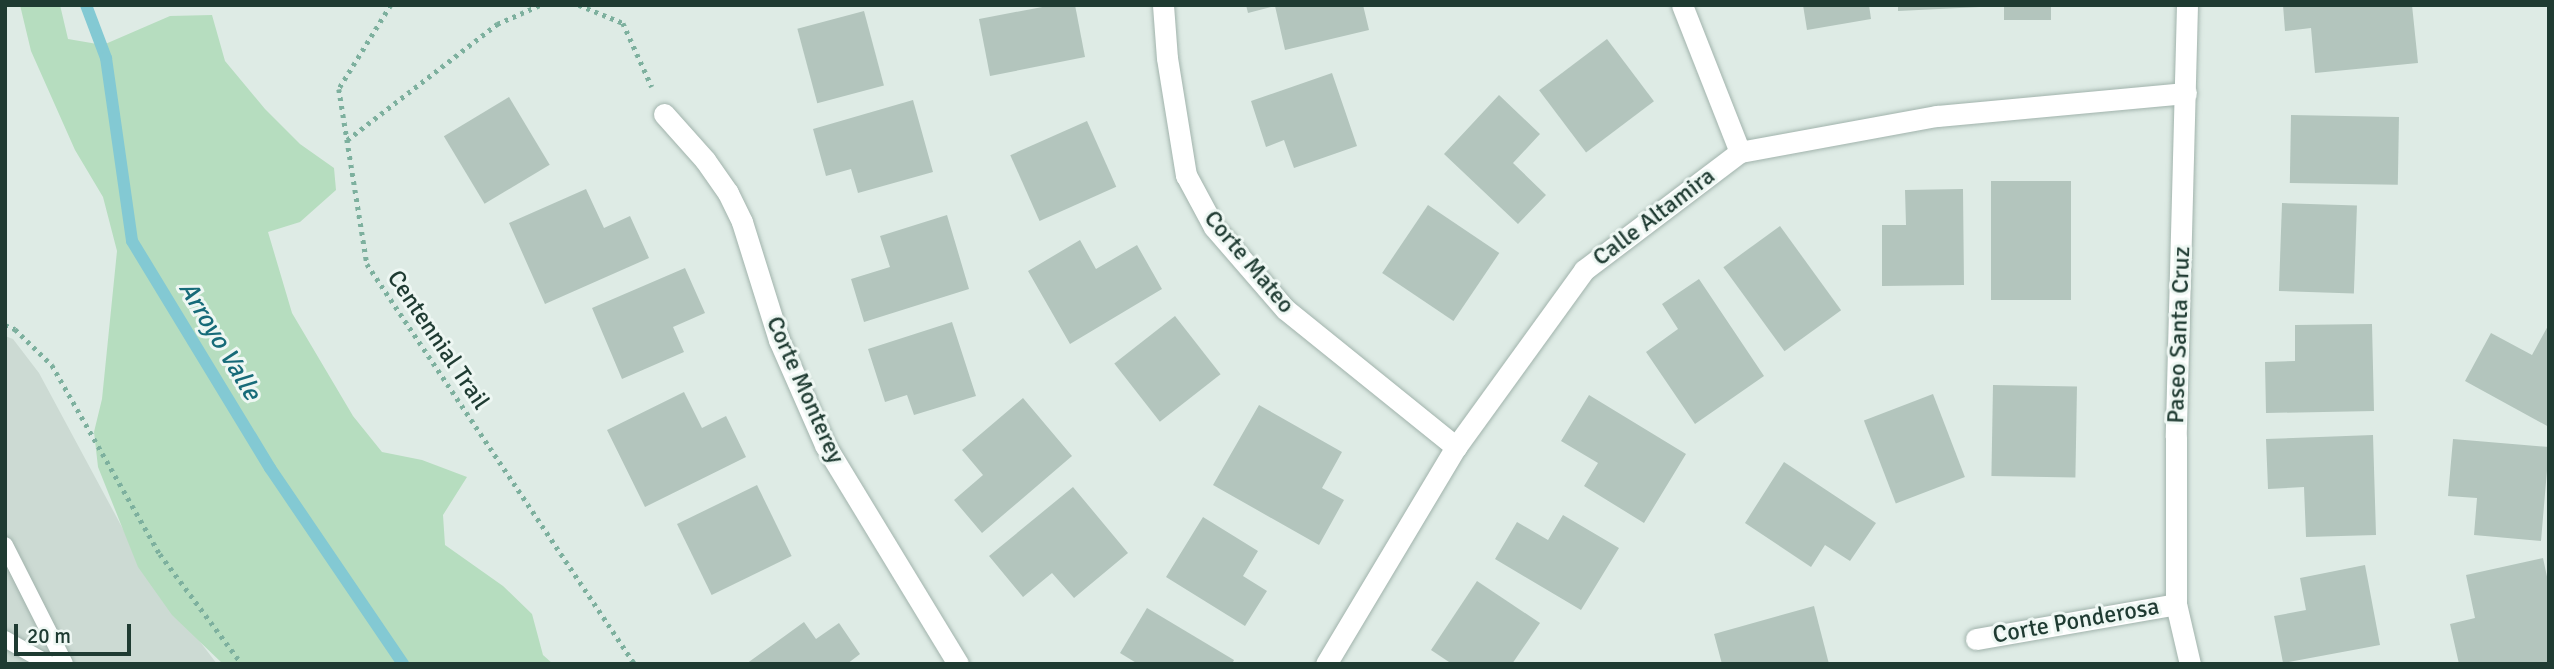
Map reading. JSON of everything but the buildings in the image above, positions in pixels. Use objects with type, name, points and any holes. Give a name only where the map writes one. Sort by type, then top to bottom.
[{"type":"street","name":"Corte Mateo","points":[[1163,5],[1167,58],[1186,175],[1214,227],[1285,309],[1456,447]]},
{"type":"street","points":[[1682,5],[1740,152]]},
{"type":"street","name":"Paseo Santa Cruz","points":[[2186,5],[2176,437],[2176,604],[2190,664]]},
{"type":"street","name":"Calle Altamira","points":[[1326,664],[1456,447],[1584,270],[1740,152],[1937,116],[2186,93]]},
{"type":"street","name":"Corte Monterey","points":[[664,114],[705,160],[728,193],[742,222],[779,340],[825,445],[958,664]]},
{"type":"street","name":"Corte Ponderosa","points":[[1976,639],[2176,604]]},
{"type":"lane","points":[[5,545],[65,664]]},
{"type":"lane","points":[[5,639],[49,664]]},
{"type":"path","name":"Centennial Trail","points":[[391,5],[339,89],[367,264],[635,664]]},
{"type":"path","points":[[347,140],[497,24],[540,5]]},
{"type":"path","points":[[579,5],[623,23],[664,114]]},
{"type":"path","points":[[5,325],[15,329],[52,365],[160,554],[242,664]]},
{"type":"shaded area","points":[[5,336],[13,339],[39,373],[144,568],[217,664],[5,664]]},
{"type":"green space","points":[[20,5],[60,5],[68,39],[103,45],[170,16],[212,15],[225,61],[265,109],[300,144],[334,168],[336,190],[300,222],[268,232],[292,313],[353,416],[382,452],[422,460],[467,477],[443,515],[445,545],[503,586],[532,614],[543,655],[553,664],[223,664],[172,615],[138,567],[98,467],[94,432],[102,399],[117,251],[103,197],[75,150],[31,51]]},
{"type":"waterway","name":"Arroyo Valle","points":[[86,5],[106,58],[132,241],[270,468],[403,664]]}]
